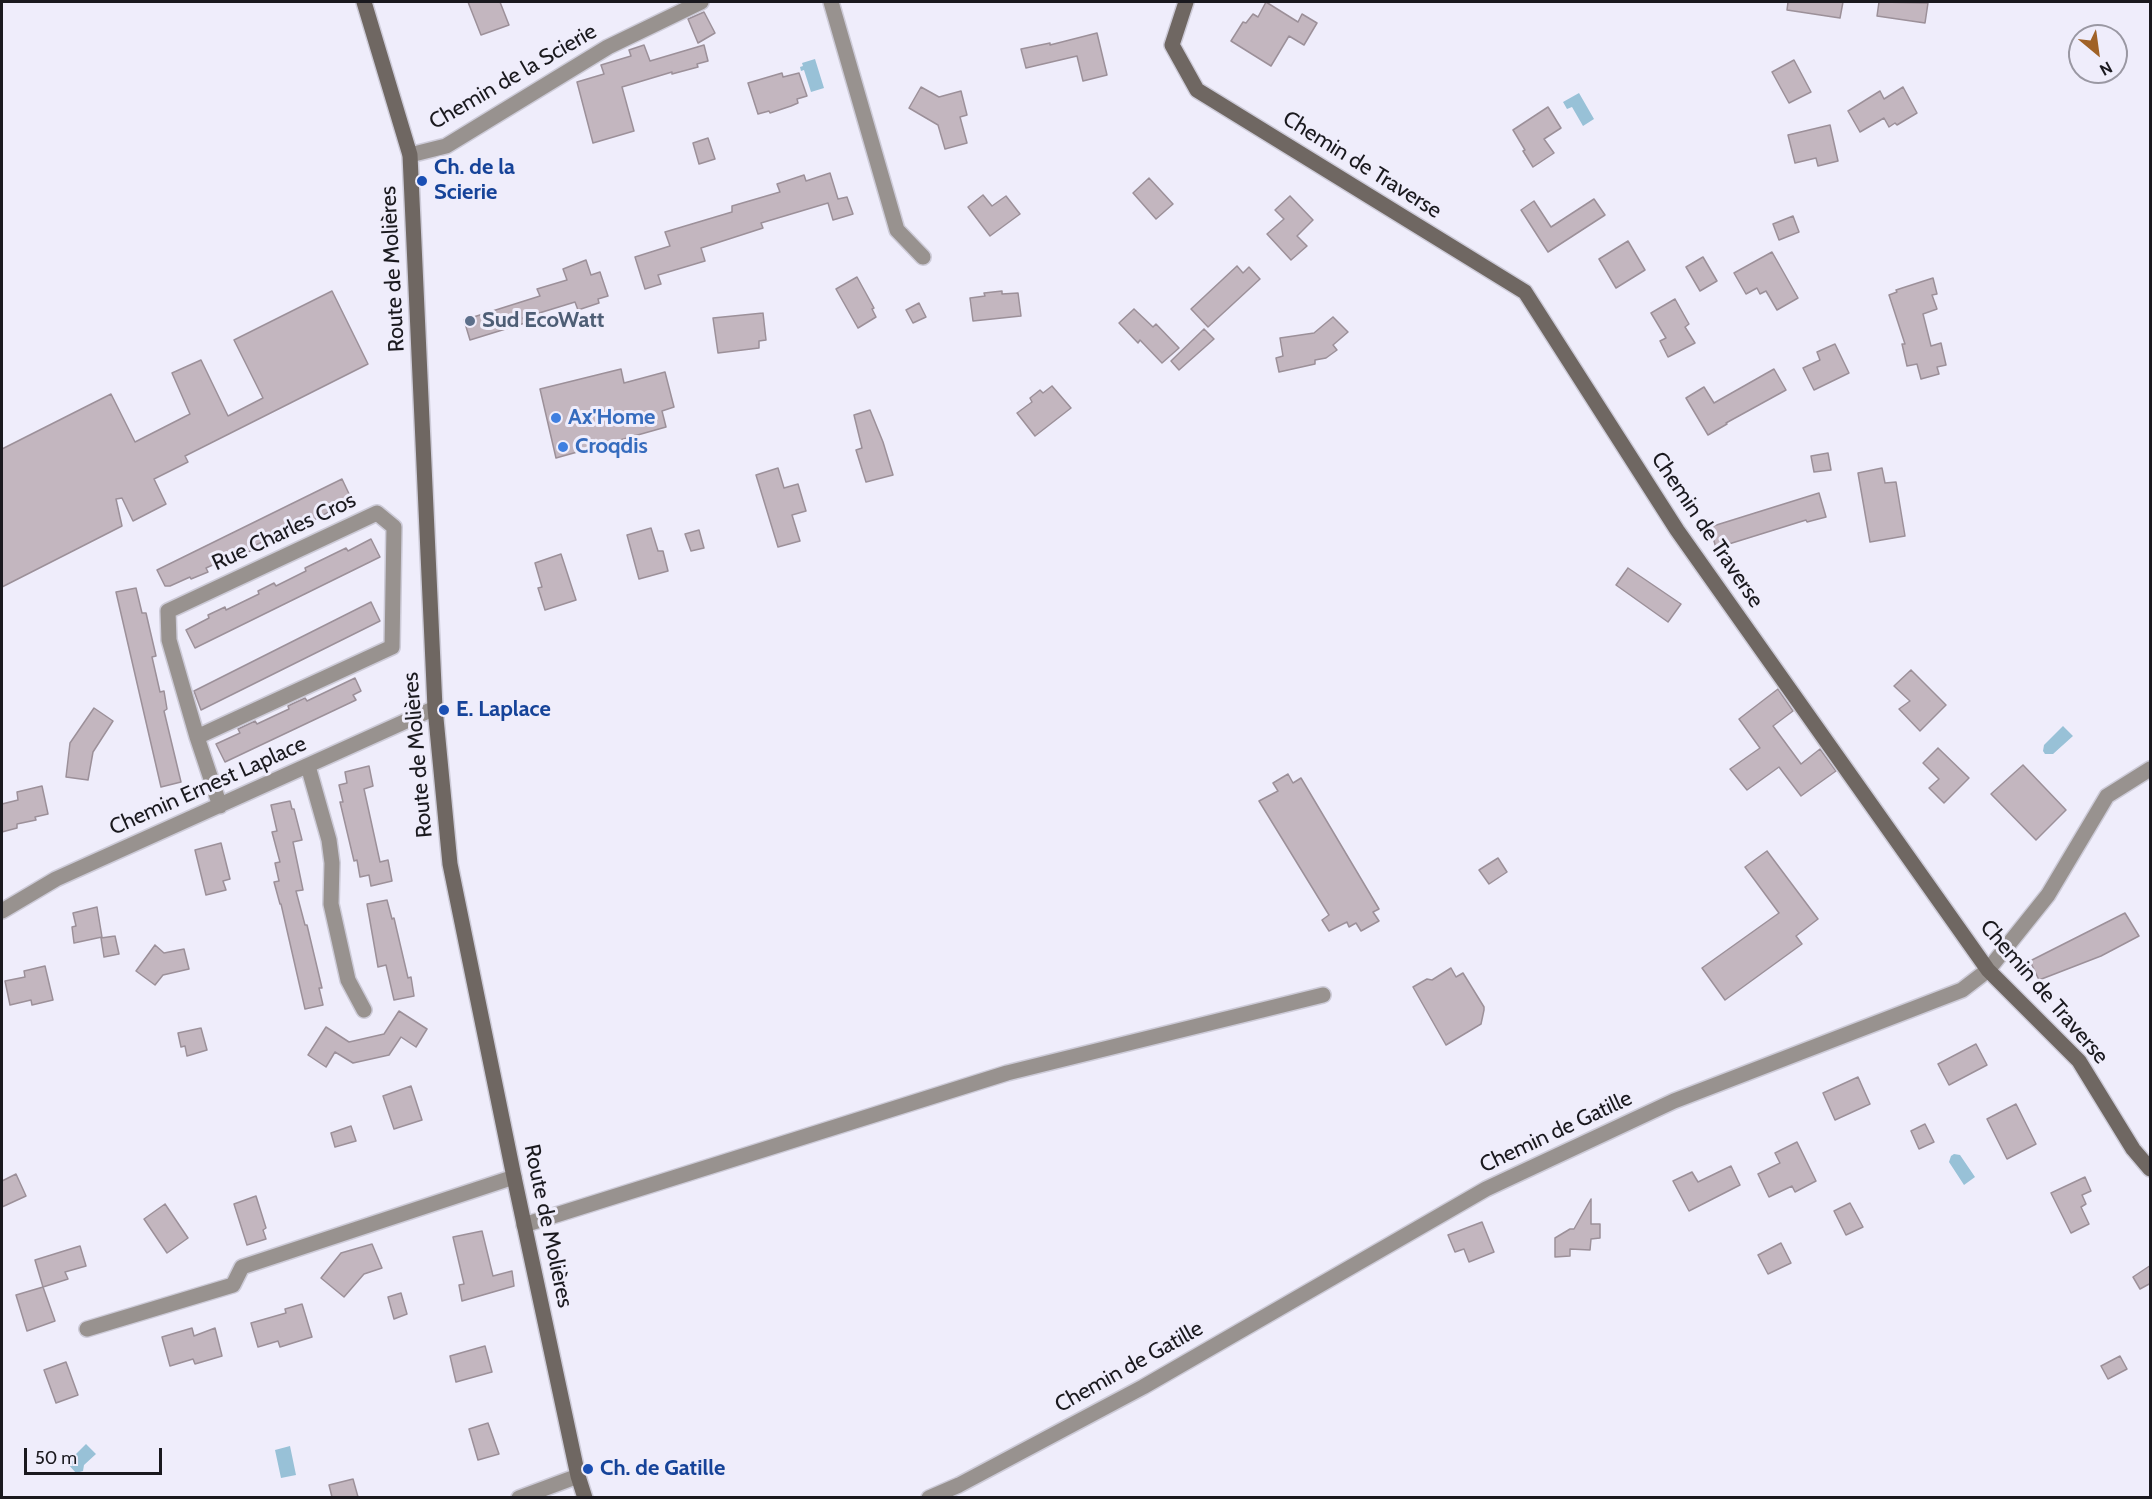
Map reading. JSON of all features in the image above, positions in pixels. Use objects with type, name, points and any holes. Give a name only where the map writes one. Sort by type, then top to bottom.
[{"type":"street","name":"Route de Molières","points":[[364,2],[410,155],[435,708],[450,864],[524,1225],[578,1476],[585,1497]]},
{"type":"street","name":"Chemin de la Scierie","points":[[410,155],[446,146],[608,47],[701,2]]},
{"type":"street","points":[[831,2],[897,230],[923,258]]},
{"type":"street","name":"Chemin de Traverse","points":[[1186,2],[1172,45],[1197,90],[1525,292],[1677,530],[1988,970],[2079,1062],[2133,1149],[2151,1169]]},
{"type":"street","name":"Rue Charles Cros","points":[[197,737],[392,647],[394,527],[377,513],[168,611],[169,640],[197,737],[219,806]]},
{"type":"street","name":"Chemin Ernest Laplace","points":[[2,911],[56,879],[435,708]]},
{"type":"street","points":[[308,766],[329,840],[332,863],[331,904],[348,980],[364,1010]]},
{"type":"street","name":"Chemin de Gatille","points":[[929,1497],[959,1485],[1143,1387],[1486,1189],[1674,1101],[1962,990],[1988,970],[2048,895],[2107,796],[2151,769]]},
{"type":"street","points":[[524,1225],[1007,1072],[1323,995]]},
{"type":"street","points":[[87,1329],[233,1285],[242,1267],[514,1177]]},
{"type":"street","points":[[519,1497],[578,1476]]},
{"type":"water","points":[[815,59],[824,88],[811,92],[804,70],[801,71],[800,67],[803,66],[802,63]]},
{"type":"water","points":[[1579,93],[1594,119],[1583,126],[1572,107],[1567,109],[1563,102]]},
{"type":"water","points":[[2063,726],[2073,736],[2053,754],[2045,754],[2044,745]]},
{"type":"water","points":[[1954,1154],[1960,1155],[1975,1177],[1964,1185],[1949,1162]]},
{"type":"water","points":[[86,1444],[96,1454],[84,1465],[83,1471],[76,1473],[67,1463]]},
{"type":"water","points":[[290,1446],[296,1475],[281,1478],[275,1450]]},
{"type":"building","points":[[468,2],[500,2],[509,25],[481,35]]},
{"type":"building","points":[[1266,2],[1298,22],[1302,14],[1317,23],[1304,45],[1289,36],[1271,66],[1231,41],[1243,22],[1246,23],[1253,14],[1258,17]]},
{"type":"building","points":[[1788,2],[1843,2],[1840,18],[1787,10]]},
{"type":"building","points":[[1879,2],[1928,3],[1925,23],[1877,16]]},
{"type":"building","points":[[704,12],[715,33],[698,43],[688,19]]},
{"type":"building","points":[[1097,33],[1107,75],[1083,81],[1077,56],[1026,68],[1021,49],[1050,43],[1050,45]]},
{"type":"building","points":[[644,45],[650,61],[704,45],[708,61],[697,64],[698,67],[622,87],[634,131],[593,143],[577,82],[604,74],[601,65],[631,56],[629,50]]},
{"type":"building","points":[[1794,60],[1811,92],[1789,103],[1772,72]]},
{"type":"building","points":[[782,73],[783,77],[799,73],[807,96],[797,99],[798,103],[791,106],[770,113],[769,111],[758,114],[748,83]]},
{"type":"building","points":[[921,87],[939,97],[961,91],[967,115],[960,117],[967,143],[945,149],[938,125],[909,108]]},
{"type":"building","points":[[1903,87],[1917,113],[1889,127],[1884,118],[1860,132],[1848,111],[1880,91],[1884,99]]},
{"type":"building","points":[[1548,107],[1561,128],[1544,139],[1554,153],[1533,167],[1513,130]]},
{"type":"building","points":[[1830,125],[1838,161],[1818,166],[1816,158],[1795,163],[1788,135]]},
{"type":"building","points":[[708,138],[715,159],[699,164],[693,143]]},
{"type":"building","points":[[830,173],[838,199],[847,197],[853,214],[833,220],[828,203],[761,223],[763,228],[701,248],[705,261],[658,275],[661,284],[645,289],[635,257],[670,246],[665,232],[732,212],[732,206],[780,192],[777,184],[804,175],[806,181]]},
{"type":"building","points":[[1149,178],[1173,204],[1156,219],[1133,193]]},
{"type":"building","points":[[983,195],[992,206],[1006,196],[1020,214],[990,236],[968,207]]},
{"type":"building","points":[[1290,196],[1313,220],[1297,236],[1307,246],[1291,260],[1267,234],[1284,219],[1275,210]]},
{"type":"building","points":[[1594,199],[1605,215],[1548,252],[1521,210],[1534,201],[1551,227]]},
{"type":"building","points":[[1793,216],[1799,232],[1779,240],[1773,224]]},
{"type":"building","points":[[1628,241],[1645,270],[1616,288],[1599,259]]},
{"type":"building","points":[[1772,252],[1798,298],[1777,310],[1766,291],[1760,294],[1757,288],[1746,294],[1734,273]]},
{"type":"building","points":[[1703,257],[1717,281],[1700,291],[1686,267]]},
{"type":"building","points":[[586,260],[591,275],[600,272],[608,296],[598,299],[599,303],[578,310],[575,302],[523,318],[525,323],[470,340],[464,320],[540,296],[537,289],[567,280],[563,269]]},
{"type":"building","points":[[1237,266],[1243,273],[1249,267],[1260,279],[1208,327],[1191,309]]},
{"type":"building","points":[[857,277],[874,308],[872,309],[876,317],[858,328],[836,289]]},
{"type":"building","points":[[1933,278],[1937,294],[1932,295],[1937,309],[1923,314],[1931,346],[1941,343],[1946,365],[1937,367],[1939,374],[1921,379],[1917,364],[1907,366],[1902,344],[1905,344],[1889,295],[1897,292],[1896,290]]},
{"type":"building","points":[[332,291],[368,364],[185,456],[188,462],[154,479],[166,504],[133,521],[122,498],[116,499],[122,526],[2,587],[2,449],[111,394],[135,442],[190,414],[172,373],[201,360],[228,416],[263,398],[234,340]]},
{"type":"building","points":[[1002,291],[1002,294],[1018,293],[1021,316],[973,321],[970,298],[985,296],[984,293]]},
{"type":"building","points":[[1675,299],[1689,324],[1685,327],[1695,343],[1668,357],[1660,341],[1666,338],[1651,313]]},
{"type":"building","points":[[919,303],[926,317],[913,323],[906,310]]},
{"type":"building","points":[[1134,309],[1153,327],[1156,324],[1179,348],[1162,363],[1140,340],[1138,343],[1119,323]]},
{"type":"building","points":[[763,313],[766,340],[759,341],[759,348],[718,353],[713,318]]},
{"type":"building","points":[[1333,317],[1348,332],[1333,345],[1337,350],[1326,358],[1315,360],[1315,364],[1279,372],[1276,358],[1283,356],[1280,338],[1314,333]]},
{"type":"building","points":[[1204,329],[1214,339],[1179,370],[1171,361]]},
{"type":"building","points":[[1835,344],[1849,373],[1814,390],[1803,368],[1820,360],[1817,352]]},
{"type":"building","points":[[621,369],[624,383],[665,372],[674,407],[662,411],[666,427],[556,458],[540,389]]},
{"type":"building","points":[[1774,369],[1786,390],[1708,435],[1686,398],[1704,387],[1714,403]]},
{"type":"building","points":[[1052,386],[1071,408],[1035,436],[1017,413],[1032,402],[1030,398],[1040,390],[1043,393]]},
{"type":"building","points":[[870,410],[893,475],[866,482],[856,450],[862,448],[854,415]]},
{"type":"building","points":[[1828,453],[1831,470],[1814,472],[1811,456]]},
{"type":"building","points":[[778,468],[784,488],[798,484],[806,511],[792,515],[800,541],[778,547],[756,475]]},
{"type":"building","points":[[1882,468],[1885,483],[1896,482],[1905,536],[1870,542],[1858,473]]},
{"type":"building","points":[[342,479],[351,498],[328,510],[329,512],[288,533],[286,530],[256,545],[257,548],[241,555],[239,553],[206,568],[208,572],[165,586],[157,570]]},
{"type":"building","points":[[1819,493],[1826,517],[1807,522],[1806,520],[1716,548],[1710,527]]},
{"type":"building","points":[[651,528],[658,551],[663,551],[668,571],[639,579],[627,535]]},
{"type":"building","points":[[699,530],[704,548],[691,551],[685,534]]},
{"type":"building","points":[[371,539],[380,557],[195,648],[186,630],[209,618],[208,615],[225,607],[226,610],[259,594],[258,591],[274,583],[276,586],[306,571],[305,568],[346,548],[348,551]]},
{"type":"building","points":[[561,554],[576,600],[545,610],[538,588],[542,587],[535,563]]},
{"type":"building","points":[[1628,568],[1681,604],[1668,622],[1616,585]]},
{"type":"building","points":[[136,588],[142,613],[146,613],[156,656],[152,657],[160,692],[164,691],[167,709],[164,711],[181,782],[161,787],[116,592]]},
{"type":"building","points":[[371,602],[380,621],[201,710],[194,691]]},
{"type":"building","points":[[1911,670],[1946,705],[1920,731],[1899,709],[1910,701],[1894,686]]},
{"type":"building","points":[[355,678],[361,691],[353,695],[356,700],[225,762],[216,744],[240,733],[238,729],[255,721],[257,724],[289,709],[288,706],[292,704],[305,698],[307,701]]},
{"type":"building","points":[[1778,689],[1793,711],[1773,726],[1801,764],[1820,749],[1836,771],[1801,796],[1779,767],[1747,790],[1730,769],[1760,748],[1739,719]]},
{"type":"building","points":[[94,708],[113,721],[93,752],[88,780],[66,777],[70,743]]},
{"type":"building","points":[[1938,748],[1969,778],[1944,803],[1929,788],[1939,779],[1923,763]]},
{"type":"building","points":[[2023,765],[2066,810],[2036,840],[1991,794]]},
{"type":"building","points":[[369,766],[373,786],[364,789],[380,862],[388,860],[392,881],[371,886],[369,875],[360,877],[357,860],[354,861],[340,802],[343,802],[339,785],[347,783],[345,772]]},
{"type":"building","points":[[1288,774],[1293,783],[1301,778],[1379,909],[1373,912],[1379,921],[1361,931],[1356,923],[1349,927],[1347,922],[1329,931],[1322,920],[1329,915],[1259,801],[1278,791],[1273,783]]},
{"type":"building","points":[[42,786],[48,814],[35,817],[36,820],[17,824],[17,828],[2,832],[2,804],[18,800],[17,792]]},
{"type":"building","points":[[290,801],[302,840],[293,842],[303,890],[296,891],[305,925],[307,925],[322,988],[319,988],[323,1005],[305,1009],[274,882],[279,881],[275,863],[280,862],[272,832],[277,831],[271,805]]},
{"type":"building","points":[[221,843],[230,879],[223,881],[226,890],[206,895],[195,850]]},
{"type":"building","points":[[1767,851],[1818,919],[1796,936],[1802,944],[1725,1000],[1702,968],[1779,913],[1745,867]]},
{"type":"building","points":[[1498,858],[1507,872],[1489,884],[1479,870]]},
{"type":"building","points":[[387,900],[392,919],[394,918],[408,978],[411,977],[414,996],[394,1000],[386,965],[378,967],[367,904]]},
{"type":"building","points":[[97,907],[102,937],[74,943],[72,927],[76,926],[73,913]]},
{"type":"building","points":[[2125,913],[2139,936],[2101,956],[2039,980],[2030,961]]},
{"type":"building","points":[[115,936],[119,954],[104,957],[101,938]]},
{"type":"building","points":[[155,945],[164,953],[184,949],[189,969],[163,975],[155,985],[136,971]]},
{"type":"building","points":[[45,966],[53,1000],[32,1005],[31,1000],[10,1005],[5,981],[25,977],[24,971]]},
{"type":"building","points":[[1451,968],[1456,977],[1463,973],[1484,1010],[1481,1024],[1446,1045],[1413,987],[1427,979],[1432,980]]},
{"type":"building","points":[[399,1011],[427,1029],[416,1047],[401,1037],[389,1055],[353,1063],[335,1052],[326,1067],[308,1055],[326,1027],[349,1042],[384,1034]]},
{"type":"building","points":[[201,1028],[207,1050],[187,1056],[185,1046],[181,1047],[178,1033]]},
{"type":"building","points":[[1976,1044],[1987,1065],[1949,1085],[1938,1064]]},
{"type":"building","points":[[1858,1077],[1870,1104],[1835,1120],[1823,1093]]},
{"type":"building","points":[[411,1086],[422,1120],[394,1129],[383,1096]]},
{"type":"building","points":[[2016,1104],[2036,1144],[2007,1159],[1987,1119]]},
{"type":"building","points":[[1925,1124],[1934,1142],[1919,1149],[1911,1131]]},
{"type":"building","points":[[351,1126],[356,1141],[335,1147],[331,1133]]},
{"type":"building","points":[[1797,1142],[1816,1181],[1795,1192],[1792,1186],[1769,1197],[1758,1174],[1780,1163],[1775,1153]]},
{"type":"building","points":[[1731,1166],[1740,1185],[1689,1211],[1673,1181],[1692,1172],[1698,1182]]},
{"type":"building","points":[[16,1174],[26,1196],[2,1207],[2,1181]]},
{"type":"building","points":[[2085,1177],[2091,1191],[2082,1195],[2086,1204],[2081,1207],[2089,1224],[2071,1233],[2051,1193]]},
{"type":"building","points":[[256,1196],[266,1228],[263,1230],[266,1239],[247,1245],[234,1204]]},
{"type":"building","points":[[1591,1199],[1591,1224],[1600,1224],[1600,1238],[1591,1239],[1590,1250],[1570,1249],[1570,1256],[1555,1257],[1555,1238],[1574,1229]]},
{"type":"building","points":[[1850,1203],[1863,1227],[1846,1235],[1834,1211]]},
{"type":"building","points":[[165,1204],[188,1238],[167,1253],[144,1219]]},
{"type":"building","points":[[1482,1222],[1494,1252],[1469,1262],[1464,1249],[1455,1252],[1448,1235]]},
{"type":"building","points":[[482,1231],[493,1276],[512,1271],[514,1286],[462,1301],[459,1285],[464,1284],[453,1237]]},
{"type":"building","points":[[1781,1243],[1791,1263],[1768,1274],[1758,1255]]},
{"type":"building","points":[[372,1244],[382,1268],[364,1274],[344,1297],[321,1278],[341,1253]]},
{"type":"building","points":[[80,1246],[86,1266],[65,1272],[68,1279],[43,1287],[35,1260]]},
{"type":"building","points":[[2151,1265],[2151,1283],[2140,1289],[2133,1277]]},
{"type":"building","points":[[43,1287],[55,1321],[27,1331],[16,1295]]},
{"type":"building","points":[[401,1293],[407,1314],[394,1319],[388,1297]]},
{"type":"building","points":[[302,1304],[312,1337],[280,1347],[278,1341],[258,1347],[251,1323],[286,1313],[285,1309]]},
{"type":"building","points":[[192,1328],[194,1336],[215,1328],[222,1356],[195,1364],[193,1359],[170,1366],[162,1337]]},
{"type":"building","points":[[485,1346],[492,1372],[456,1382],[450,1356]]},
{"type":"building","points":[[2120,1356],[2127,1369],[2108,1379],[2101,1366]]},
{"type":"building","points":[[66,1362],[78,1395],[56,1403],[44,1370]]},
{"type":"building","points":[[488,1423],[499,1454],[478,1460],[469,1429]]},
{"type":"building","points":[[353,1479],[358,1497],[332,1497],[329,1485]]},
{"type":"place","name":"Ch. de la Scierie","points":[[422,181]]},
{"type":"place","name":"Sud EcoWatt","points":[[470,321]]},
{"type":"place","name":"Ax'Home","points":[[556,418]]},
{"type":"place","name":"Croqdis","points":[[563,447]]},
{"type":"place","name":"E. Laplace","points":[[444,710]]},
{"type":"place","name":"Ch. de Gatille","points":[[588,1469]]}]
